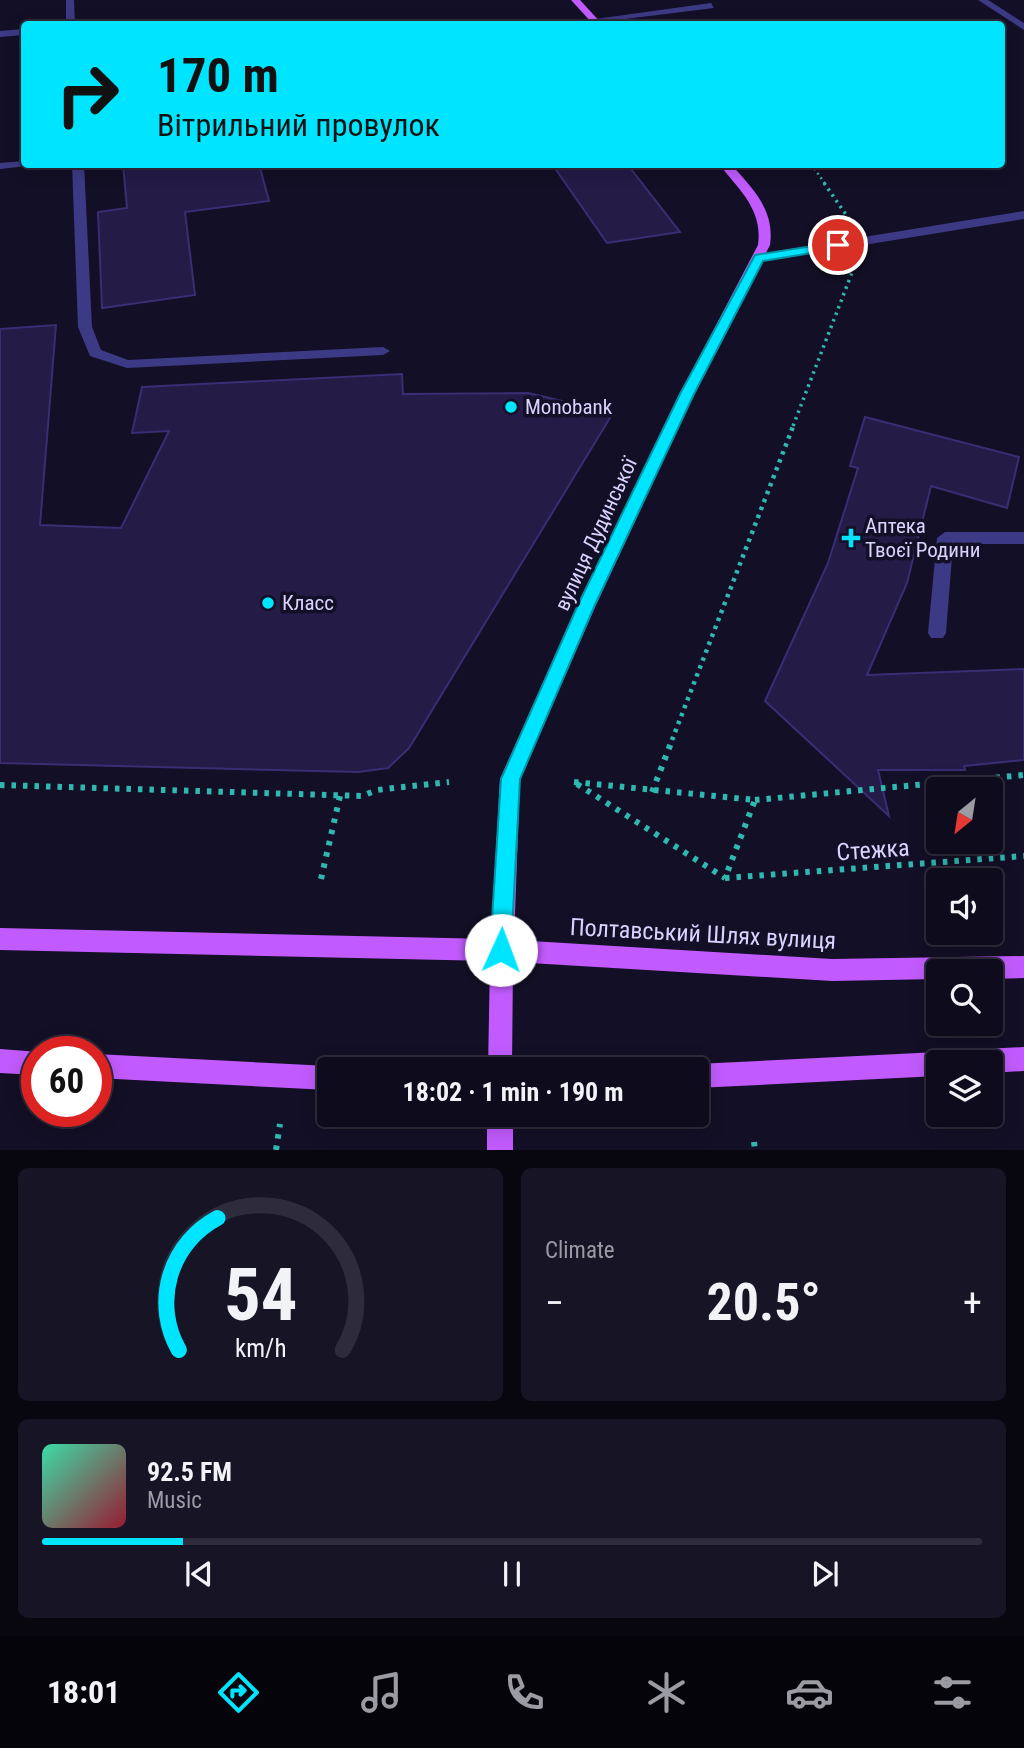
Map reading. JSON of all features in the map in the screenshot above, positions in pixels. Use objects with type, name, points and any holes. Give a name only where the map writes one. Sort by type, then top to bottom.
[{"type":"main road","points":[[575,0],[594,21]]},
{"type":"main road","name":"вулиця Дудинської","points":[[500,1057],[501,950],[510,779],[586,607],[687,394],[759,258],[767,233],[761,210],[727,168]]},
{"type":"main road","name":"Полтавський Шлях вулиця","points":[[0,939],[501,950],[832,970],[1024,967]]},
{"type":"main road","points":[[1003,1060],[1024,1059]]},
{"type":"main road","points":[[0,1061],[21,1062]]},
{"type":"main road","points":[[709,1075],[926,1065]]},
{"type":"main road","points":[[112,1067],[317,1077]]},
{"type":"main road","points":[[500,1127],[500,1150]]},
{"type":"street","points":[[70,0],[71,21]]},
{"type":"street","points":[[982,0],[1024,27]]},
{"type":"street","points":[[602,21],[711,6]]},
{"type":"street","points":[[0,34],[21,32]]},
{"type":"street","points":[[0,166],[21,164]]},
{"type":"street","points":[[78,168],[85,327],[95,354],[127,364],[383,351]]},
{"type":"street","points":[[759,258],[1024,215]]},
{"type":"street","points":[[937,633],[945,538],[1024,538]]},
{"type":"path","points":[[652,792],[864,241],[814,168]]},
{"type":"path","points":[[755,800],[725,878],[573,782],[652,792],[755,800],[1024,775]]},
{"type":"path","points":[[0,785],[362,796],[377,790],[449,782]]},
{"type":"path","points":[[321,879],[340,796]]},
{"type":"path","name":"Стежка","points":[[725,878],[1024,856]]},
{"type":"path","points":[[276,1150],[280,1124]]},
{"type":"building","points":[[123,168],[260,168],[269,201],[185,212],[195,295],[102,308],[98,212],[127,208]]},
{"type":"building","points":[[555,168],[630,168],[680,232],[607,243]]},
{"type":"building","name":"Класс","points":[[56,325],[40,525],[121,528],[169,431],[132,433],[142,387],[402,374],[403,394],[528,393],[613,413],[409,748],[388,768],[358,772],[0,763],[0,329]]},
{"type":"building","points":[[865,417],[1019,457],[1007,508],[931,486],[907,583],[867,675],[1024,669],[1024,760],[964,766],[965,770],[878,770],[889,816],[765,701],[828,563],[858,468],[850,466]]},
{"type":"place","name":"Monobank","points":[[511,407]]},
{"type":"place","name":"Аптека Твоєї Родини","points":[[851,538]]},
{"type":"place","name":"Класс","points":[[268,603]]},
{"type":"route","points":[[501,950],[510,779],[586,607],[687,394],[759,258],[838,245]]}]
